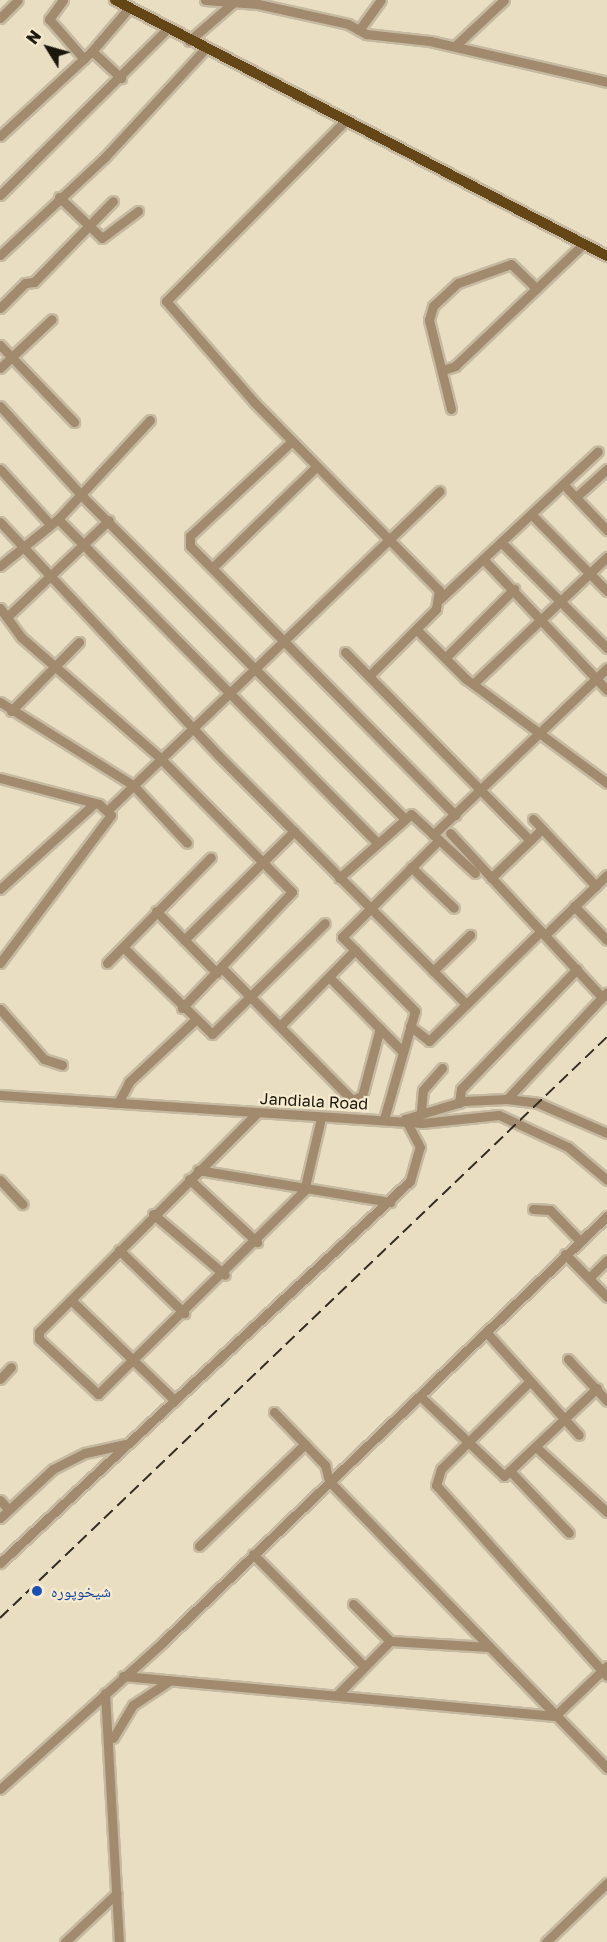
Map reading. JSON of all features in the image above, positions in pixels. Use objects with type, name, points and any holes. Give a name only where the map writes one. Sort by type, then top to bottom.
[{"type":"main road","points":[[115,0],[189,41],[606,254]]},
{"type":"street","points":[[0,18],[18,0]]},
{"type":"street","points":[[63,0],[49,19],[84,59]]},
{"type":"street","points":[[205,0],[235,1],[359,30],[455,46],[607,82]]},
{"type":"street","points":[[359,30],[381,0]]},
{"type":"street","points":[[455,46],[504,0]]},
{"type":"street","points":[[189,41],[235,1]]},
{"type":"street","points":[[0,136],[84,59],[129,8]]},
{"type":"street","points":[[0,195],[121,78],[167,29]]},
{"type":"street","points":[[0,255],[59,197],[105,157],[205,49]]},
{"type":"street","points":[[92,51],[121,78]]},
{"type":"street","points":[[345,121],[166,298],[291,442],[437,586],[440,599]]},
{"type":"street","points":[[59,197],[87,225],[106,238],[138,211]]},
{"type":"street","points":[[0,308],[25,283],[34,282],[87,225],[113,201]]},
{"type":"street","points":[[443,370],[455,366],[583,244]]},
{"type":"street","points":[[451,409],[430,313],[458,283],[511,264],[536,288]]},
{"type":"street","points":[[0,368],[52,319]]},
{"type":"street","points":[[0,345],[74,423]]},
{"type":"street","points":[[0,405],[80,493],[405,818]]},
{"type":"street","points":[[0,566],[22,545],[54,521],[150,420]]},
{"type":"street","points":[[291,442],[190,536],[190,546],[455,815]]},
{"type":"street","points":[[369,676],[416,628],[440,599],[598,451]]},
{"type":"street","points":[[212,568],[316,467]]},
{"type":"street","points":[[0,469],[54,521],[84,544],[228,695],[377,843]]},
{"type":"street","points":[[576,497],[607,469]]},
{"type":"street","points":[[563,484],[607,530]]},
{"type":"street","points":[[108,810],[439,491]]},
{"type":"street","points":[[532,515],[607,591]]},
{"type":"street","points":[[8,616],[109,520]]},
{"type":"street","points":[[0,522],[339,878],[466,1004]]},
{"type":"street","points":[[501,542],[607,648]]},
{"type":"street","points":[[474,684],[607,557]]},
{"type":"street","points":[[484,560],[607,690]]},
{"type":"street","points":[[445,658],[514,590]]},
{"type":"street","points":[[0,608],[54,667],[160,758],[262,862],[291,896],[183,1008]]},
{"type":"street","points":[[416,628],[474,684],[607,783]]},
{"type":"street","points":[[11,711],[79,642]]},
{"type":"street","points":[[345,652],[530,840]]},
{"type":"street","points":[[384,1119],[414,1009],[342,937],[368,907],[411,867],[455,815],[607,668]]},
{"type":"street","points":[[0,702],[11,711],[133,785],[187,843]]},
{"type":"street","points":[[0,779],[95,803],[108,810],[110,819],[74,858],[0,963]]},
{"type":"street","points":[[0,889],[95,803]]},
{"type":"street","points":[[339,878],[411,814],[474,873]]},
{"type":"street","points":[[410,1026],[429,1041],[543,933],[603,882],[533,819]]},
{"type":"street","points":[[491,878],[542,829]]},
{"type":"street","points":[[184,940],[294,831]]},
{"type":"street","points":[[450,833],[577,969],[604,994],[507,1099]]},
{"type":"street","points":[[107,963],[211,857]]},
{"type":"street","points":[[411,867],[454,908]]},
{"type":"street","points":[[574,906],[607,940]]},
{"type":"street","points":[[156,911],[184,940],[250,996],[356,1100],[363,1096],[380,1028]]},
{"type":"street","points":[[123,946],[195,1020],[213,1033],[325,923]]},
{"type":"street","points":[[434,971],[470,935]]},
{"type":"street","points":[[280,1026],[355,950]]},
{"type":"street","points":[[459,1103],[461,1089],[577,969]]},
{"type":"street","points":[[329,977],[403,1052]]},
{"type":"street","points":[[0,1009],[44,1059],[62,1065]]},
{"type":"street","points":[[118,1103],[129,1082],[195,1020]]},
{"type":"street","points":[[421,1112],[423,1089],[442,1068]]},
{"type":"street","name":"Jandiala Road","points":[[0,1095],[321,1118],[405,1119],[422,1123],[473,1115],[514,1118],[568,1147],[607,1180]]},
{"type":"street","points":[[0,1563],[173,1399],[390,1202],[416,1167],[419,1143],[405,1128],[405,1119],[421,1112],[459,1103],[507,1099],[538,1103],[607,1133]]},
{"type":"street","points":[[257,1113],[153,1214],[38,1336],[98,1394],[225,1275],[304,1191],[321,1118]]},
{"type":"street","points":[[198,1170],[304,1191],[390,1202]]},
{"type":"street","points":[[189,1179],[257,1242]]},
{"type":"street","points":[[0,1180],[22,1204]]},
{"type":"street","points":[[533,1209],[550,1210],[580,1241]]},
{"type":"street","points":[[153,1214],[225,1275]]},
{"type":"street","points":[[0,1789],[253,1554],[607,1216]]},
{"type":"street","points":[[118,1250],[184,1313]]},
{"type":"street","points":[[565,1254],[607,1298]]},
{"type":"street","points":[[589,1278],[607,1260]]},
{"type":"street","points":[[71,1300],[173,1399]]},
{"type":"street","points":[[487,1333],[579,1435]]},
{"type":"street","points":[[568,1359],[607,1401]]},
{"type":"street","points":[[0,1378],[11,1367]]},
{"type":"street","points":[[123,1676],[555,1716],[605,1671],[570,1629],[439,1492],[437,1474],[530,1381]]},
{"type":"street","points":[[420,1396],[496,1473],[511,1472],[597,1388]]},
{"type":"street","points":[[274,1412],[325,1465],[329,1481],[607,1768]]},
{"type":"street","points":[[0,1518],[26,1489],[72,1458],[126,1444]]},
{"type":"street","points":[[199,1546],[305,1444]]},
{"type":"street","points":[[536,1447],[607,1512]]},
{"type":"street","points":[[511,1472],[569,1533]]},
{"type":"street","points":[[0,1500],[8,1509]]},
{"type":"street","points":[[253,1554],[363,1665]]},
{"type":"street","points":[[353,1604],[390,1641],[489,1647]]},
{"type":"street","points":[[337,1695],[363,1665],[390,1641]]},
{"type":"street","points":[[111,1741],[133,1704],[171,1680]]},
{"type":"street","points":[[105,1693],[111,1741],[119,1942]]},
{"type":"street","points":[[546,1942],[607,1883]]},
{"type":"street","points":[[66,1942],[117,1893]]},
{"type":"railway","points":[[0,1618],[607,1037]]},
{"type":"place","name":"شیخوپورہ","points":[[37,1591]]}]
